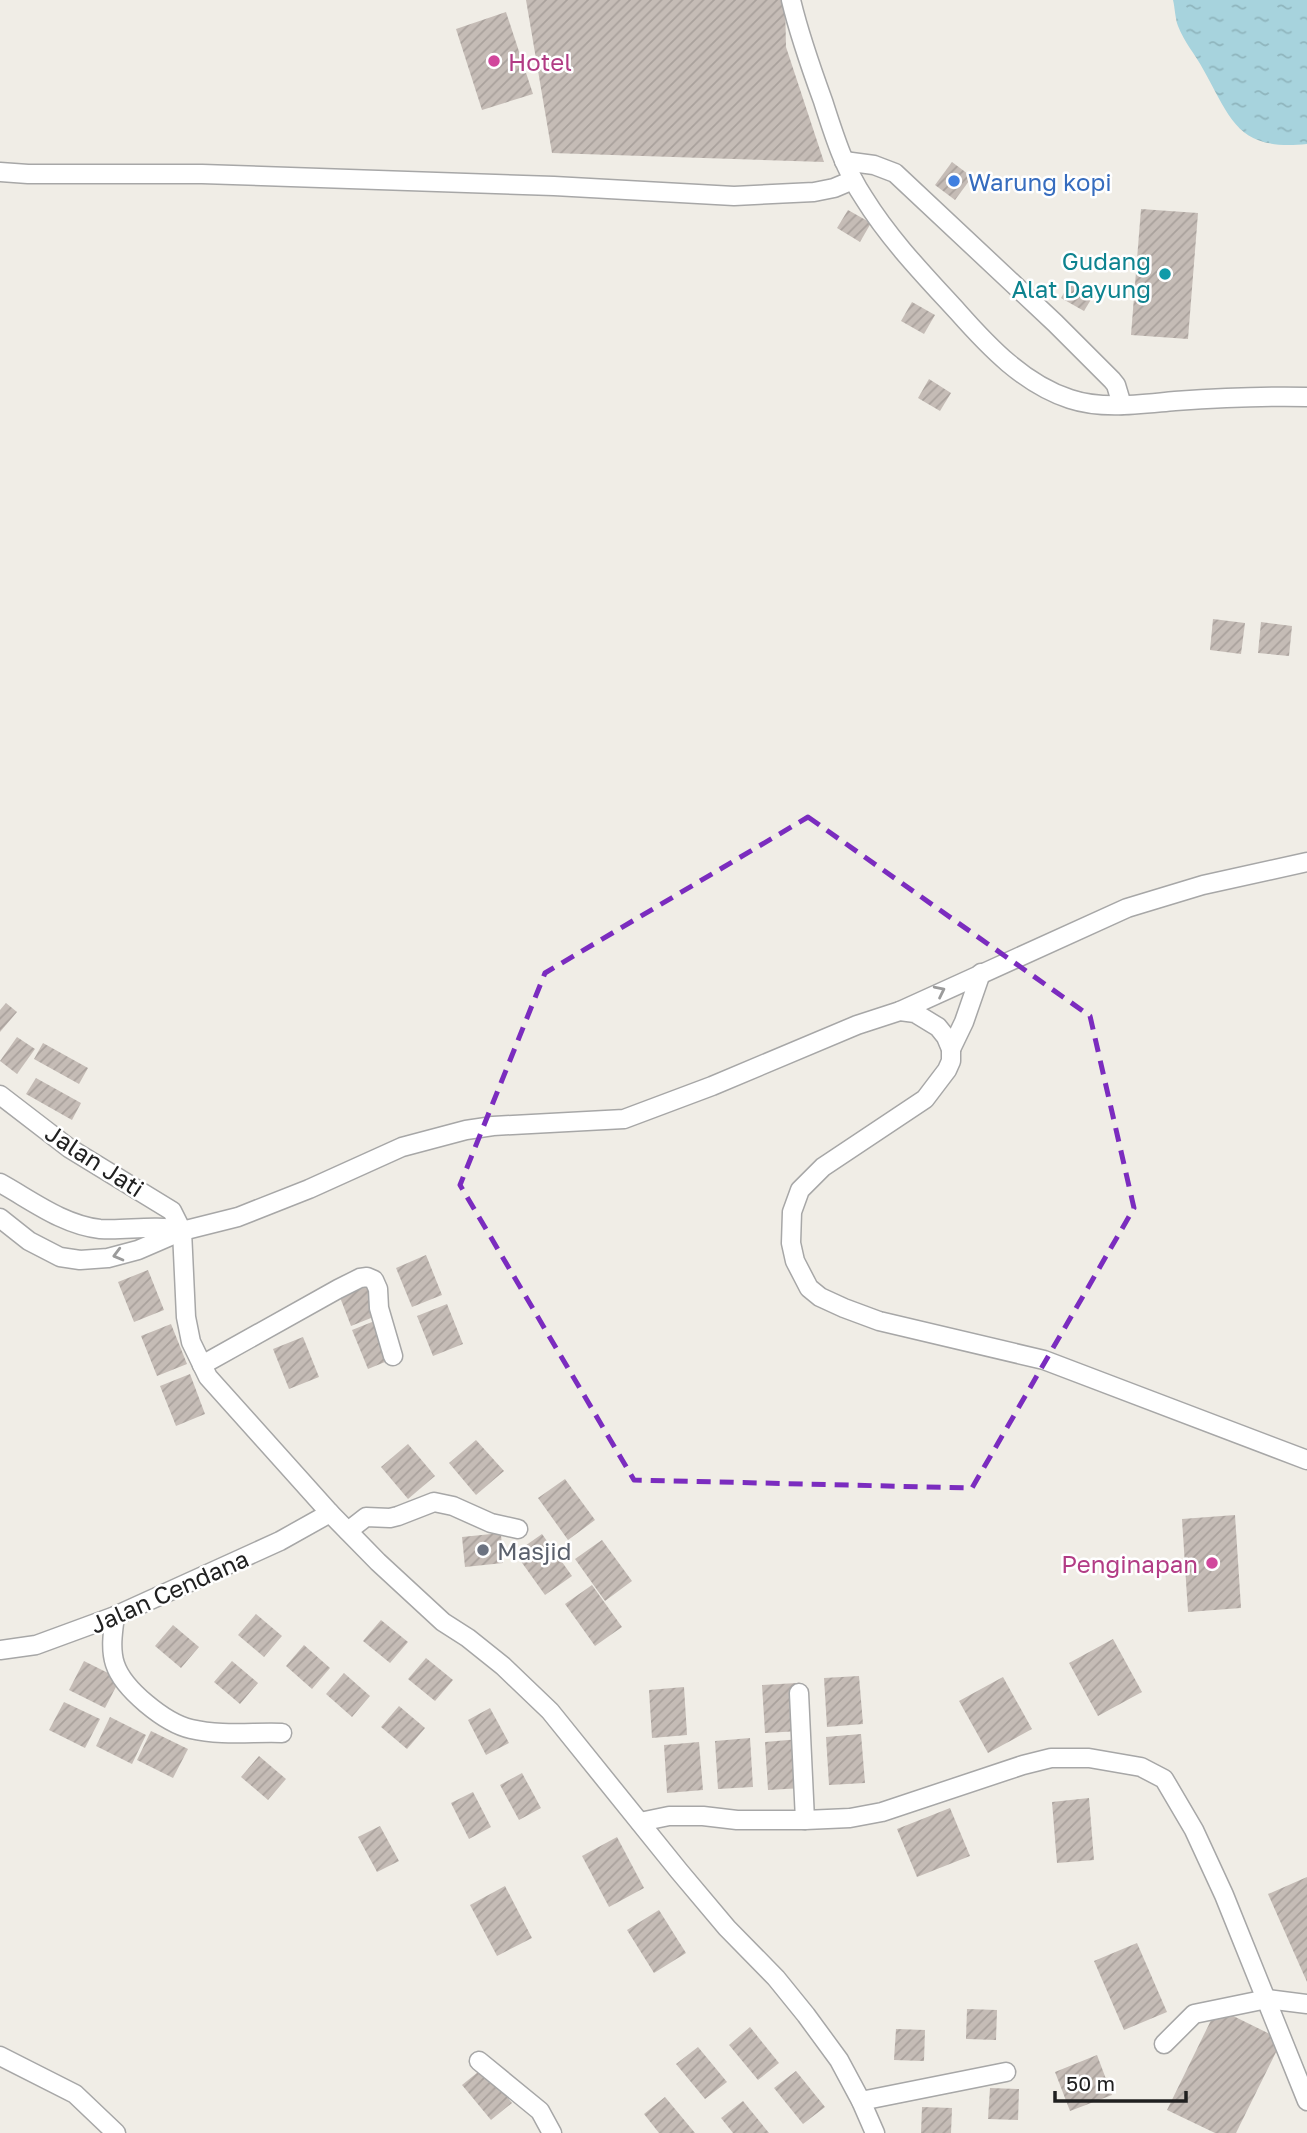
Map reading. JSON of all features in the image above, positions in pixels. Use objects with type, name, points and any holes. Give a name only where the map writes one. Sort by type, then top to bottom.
[{"type":"street","points":[[791,0],[806,51],[853,180],[883,228],[932,285],[1014,368],[1050,391],[1071,400],[1094,404],[1122,405],[1263,396],[1307,397]]},
{"type":"street","points":[[844,161],[874,165],[895,173],[1106,374],[1116,385],[1122,405]]},
{"type":"street","points":[[0,172],[202,174],[554,186],[734,196],[814,192],[853,180]]},
{"type":"street","points":[[0,1218],[45,1251],[60,1257],[80,1260],[108,1258],[138,1250],[182,1231],[238,1217],[309,1189],[402,1147],[493,1126],[607,1121],[643,1114],[857,1025],[900,1011],[1127,908],[1203,885],[1307,862]]},
{"type":"street","points":[[951,1049],[964,1022],[981,973]]},
{"type":"street","points":[[900,1011],[915,1013],[931,1022],[946,1037],[951,1049],[951,1061],[925,1099],[822,1167],[800,1189],[792,1212],[791,1243],[795,1261],[809,1288],[820,1297],[879,1321],[1044,1360],[1307,1460]]},
{"type":"street","name":"Jalan Jati","points":[[0,1095],[69,1148],[164,1205],[172,1211],[182,1231]]},
{"type":"street","points":[[0,1183],[62,1219],[100,1228],[171,1228],[182,1231]]},
{"type":"street","points":[[182,1231],[186,1317],[191,1342],[208,1377],[330,1513],[414,1596],[443,1622],[468,1638],[525,1685],[550,1711],[727,1928],[776,1978],[806,2015],[838,2060],[861,2101],[874,2133]]},
{"type":"street","points":[[202,1365],[338,1289],[367,1277],[374,1280],[378,1289],[379,1308],[393,1356]]},
{"type":"street","points":[[348,1531],[366,1517],[390,1518],[434,1502],[453,1506],[491,1523],[518,1528]]},
{"type":"street","name":"Jalan Cendana","points":[[0,1650],[36,1645],[115,1616],[281,1541],[330,1513]]},
{"type":"street","points":[[115,1616],[113,1649],[118,1672],[139,1696],[165,1718],[194,1730],[232,1734],[282,1733]]},
{"type":"street","points":[[799,1693],[805,1820]]},
{"type":"street","points":[[640,1822],[669,1816],[737,1820],[850,1818],[882,1812],[1051,1758],[1089,1758],[1142,1767],[1164,1779],[1194,1830],[1224,1895],[1307,2101]]},
{"type":"street","points":[[1164,2044],[1194,2014],[1267,1999],[1307,2004]]},
{"type":"street","points":[[0,2056],[75,2094],[116,2133]]},
{"type":"street","points":[[479,2061],[540,2110],[552,2133]]},
{"type":"street","points":[[861,2101],[1006,2072]]},
{"type":"highlighted area","points":[[808,817],[1090,1016],[1134,1208],[972,1488],[634,1480],[460,1185],[545,973]]},
{"type":"water","points":[[1173,0],[1307,0],[1307,144],[1266,143],[1240,129],[1230,117],[1183,37],[1177,23]]},
{"type":"building","points":[[526,0],[785,0],[786,47],[824,162],[552,153]]},
{"type":"building","name":"Hotel","points":[[506,12],[533,94],[482,110],[456,29]]},
{"type":"building","name":"Warung kopi","points":[[952,162],[972,177],[955,200],[935,185]]},
{"type":"building","name":"Gudang Alat Dayung","points":[[1141,209],[1198,213],[1188,339],[1131,335]]},
{"type":"building","points":[[848,210],[871,223],[860,242],[837,228]]},
{"type":"building","points":[[1072,279],[1095,293],[1084,311],[1061,298]]},
{"type":"building","points":[[912,302],[935,315],[924,334],[901,321]]},
{"type":"building","points":[[929,379],[951,393],[940,411],[918,398]]},
{"type":"building","points":[[1213,619],[1245,623],[1241,654],[1210,650]]},
{"type":"building","points":[[1261,622],[1292,626],[1289,656],[1258,653]]},
{"type":"building","points":[[6,1003],[17,1012],[0,1032],[0,1010]]},
{"type":"building","points":[[17,1037],[35,1049],[17,1074],[0,1061]]},
{"type":"building","points":[[43,1043],[88,1068],[79,1084],[34,1059]]},
{"type":"building","points":[[36,1078],[81,1103],[72,1120],[26,1094]]},
{"type":"building","points":[[426,1255],[442,1295],[412,1307],[396,1268]]},
{"type":"building","points":[[148,1270],[164,1310],[134,1322],[118,1282]]},
{"type":"building","points":[[365,1275],[381,1314],[351,1326],[336,1287]]},
{"type":"building","points":[[447,1304],[463,1344],[433,1356],[417,1316]]},
{"type":"building","points":[[382,1318],[397,1357],[368,1369],[352,1330]]},
{"type":"building","points":[[171,1324],[187,1364],[157,1376],[141,1336]]},
{"type":"building","points":[[303,1337],[319,1377],[289,1389],[273,1349]]},
{"type":"building","points":[[190,1374],[205,1414],[176,1426],[160,1386]]},
{"type":"building","points":[[476,1440],[504,1471],[476,1495],[449,1463]]},
{"type":"building","points":[[408,1444],[435,1476],[408,1499],[381,1467]]},
{"type":"building","points":[[565,1479],[595,1520],[568,1540],[538,1498]]},
{"type":"building","name":"Penginapan","points":[[1235,1515],[1241,1608],[1188,1612],[1182,1519]]},
{"type":"building","name":"Masjid","points":[[501,1533],[503,1563],[465,1567],[462,1537]]},
{"type":"building","points":[[542,1534],[572,1576],[545,1595],[515,1553]]},
{"type":"building","points":[[602,1540],[632,1581],[605,1601],[575,1559]]},
{"type":"building","points":[[592,1585],[622,1627],[595,1646],[565,1604]]},
{"type":"building","points":[[256,1614],[282,1636],[264,1657],[238,1635]]},
{"type":"building","points":[[381,1620],[408,1642],[390,1663],[363,1641]]},
{"type":"building","points":[[173,1625],[199,1647],[181,1668],[155,1646]]},
{"type":"building","name":"Penginapan","points":[[1113,1639],[1142,1692],[1098,1716],[1069,1663]]},
{"type":"building","points":[[304,1645],[330,1668],[312,1689],[286,1666]]},
{"type":"building","points":[[426,1658],[453,1680],[435,1701],[408,1679]]},
{"type":"building","points":[[84,1661],[120,1679],[105,1708],[69,1690]]},
{"type":"building","points":[[232,1661],[258,1683],[240,1704],[214,1682]]},
{"type":"building","points":[[344,1673],[370,1696],[352,1717],[326,1694]]},
{"type":"building","points":[[859,1676],[863,1724],[827,1727],[824,1678]]},
{"type":"building","points":[[1003,1677],[1032,1729],[988,1753],[959,1701]]},
{"type":"building","points":[[797,1683],[800,1731],[765,1733],[762,1685]]},
{"type":"building","points":[[684,1687],[687,1735],[652,1738],[649,1690]]},
{"type":"building","points":[[64,1702],[100,1719],[85,1748],[49,1730]]},
{"type":"building","points":[[399,1706],[425,1728],[407,1749],[381,1727]]},
{"type":"building","points":[[490,1708],[509,1743],[486,1755],[468,1720]]},
{"type":"building","points":[[110,1717],[146,1735],[132,1764],[96,1746]]},
{"type":"building","points":[[151,1731],[188,1749],[173,1778],[137,1760]]},
{"type":"building","points":[[861,1734],[865,1783],[829,1785],[826,1737]]},
{"type":"building","points":[[750,1738],[753,1787],[718,1789],[715,1741]]},
{"type":"building","points":[[800,1739],[803,1788],[768,1790],[765,1742]]},
{"type":"building","points":[[699,1742],[703,1790],[667,1793],[664,1745]]},
{"type":"building","points":[[259,1756],[286,1779],[268,1800],[241,1777]]},
{"type":"building","points":[[522,1773],[541,1808],[519,1820],[500,1785]]},
{"type":"building","points":[[473,1792],[491,1827],[469,1839],[451,1803]]},
{"type":"building","points":[[1089,1798],[1094,1860],[1057,1863],[1052,1802]]},
{"type":"building","points":[[950,1808],[970,1856],[917,1877],[897,1829]]},
{"type":"building","points":[[380,1826],[399,1861],[377,1872],[358,1837]]},
{"type":"building","points":[[617,1837],[644,1888],[609,1907],[582,1856]]},
{"type":"building","points":[[1307,1877],[1307,1982],[1268,1894]]},
{"type":"building","points":[[505,1886],[532,1938],[497,1956],[470,1905]]},
{"type":"building","points":[[659,1910],[686,1953],[654,1973],[627,1930]]},
{"type":"building","points":[[1137,1943],[1167,2012],[1124,2030],[1094,1961]]},
{"type":"building","points":[[1217,2008],[1282,2040],[1236,2133],[1215,2133],[1167,2110]]},
{"type":"building","points":[[967,2009],[997,2010],[996,2040],[966,2039]]},
{"type":"building","points":[[750,2027],[779,2063],[758,2080],[729,2045]]},
{"type":"building","points":[[896,2029],[925,2030],[924,2061],[894,2060]]},
{"type":"building","points":[[698,2047],[727,2082],[705,2099],[676,2064]]},
{"type":"building","points":[[1097,2055],[1112,2095],[1070,2111],[1055,2072]]},
{"type":"building","points":[[483,2068],[512,2103],[491,2120],[462,2085]]},
{"type":"building","points":[[796,2071],[825,2107],[803,2124],[774,2088]]},
{"type":"building","points":[[990,2088],[1019,2089],[1018,2120],[988,2119]]},
{"type":"building","points":[[665,2097],[695,2133],[659,2133],[644,2114]]},
{"type":"building","points":[[743,2101],[769,2133],[733,2133],[721,2118]]},
{"type":"building","points":[[922,2107],[952,2108],[951,2133],[921,2133]]},
{"type":"place","name":"Hotel","points":[[494,61]]},
{"type":"place","name":"Warung kopi","points":[[954,181]]},
{"type":"place","name":"Gudang Alat Dayung","points":[[1165,274]]},
{"type":"place","name":"Masjid","points":[[483,1550]]},
{"type":"place","name":"Penginapan","points":[[1212,1563]]}]
